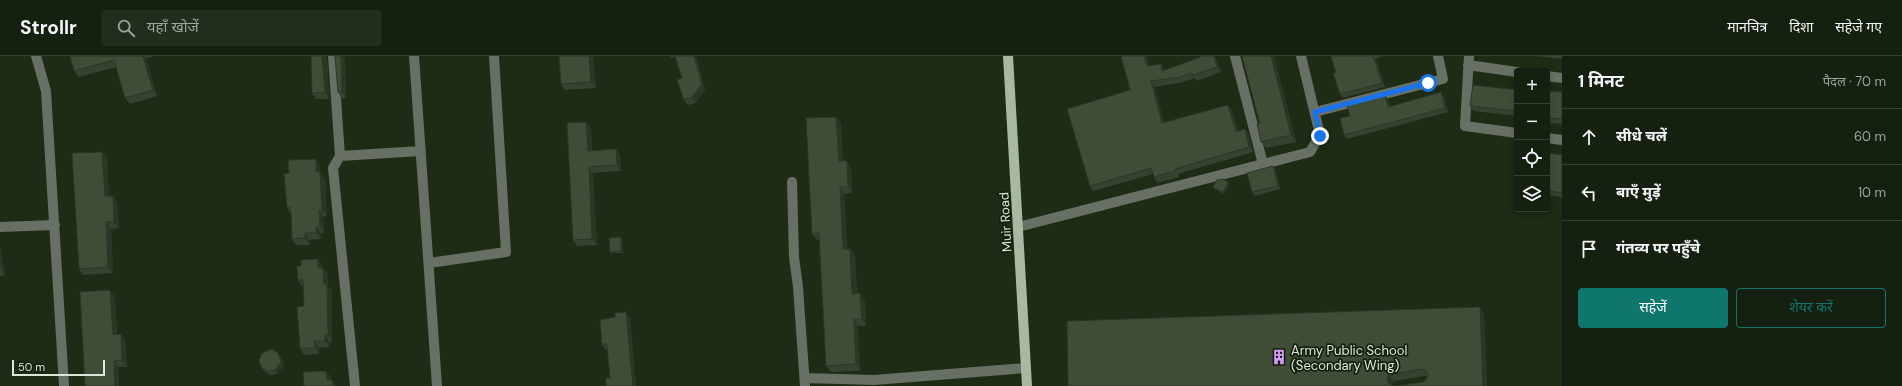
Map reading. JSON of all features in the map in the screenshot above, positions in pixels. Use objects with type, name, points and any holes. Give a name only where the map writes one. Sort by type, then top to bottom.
[{"type":"main road","name":"Muir Road","points":[[1008,56],[1027,386]]},
{"type":"street","points":[[36,56],[46,91],[64,386]]},
{"type":"street","points":[[333,56],[340,156],[333,168],[355,386]]},
{"type":"street","points":[[414,56],[437,386]]},
{"type":"street","points":[[428,263],[506,252],[494,56]]},
{"type":"street","points":[[1235,56],[1263,164]]},
{"type":"street","points":[[1018,227],[1310,152],[1320,136],[1301,56]]},
{"type":"street","points":[[1315,112],[1443,79],[1438,56]]},
{"type":"street","points":[[1514,71],[1468,61],[1465,126],[1514,133]]},
{"type":"street","points":[[1550,76],[1562,78]]},
{"type":"street","points":[[1550,138],[1562,140]]},
{"type":"street","points":[[340,156],[421,150]]},
{"type":"street","points":[[792,182],[794,257],[798,287],[805,382],[874,380],[1026,368]]},
{"type":"street","points":[[0,227],[55,225]]},
{"type":"building","points":[[70,56],[143,56],[153,90],[125,98],[114,60],[74,71]]},
{"type":"building","points":[[311,56],[322,56],[325,92],[312,93]]},
{"type":"building","points":[[335,56],[341,56],[342,92],[338,92]]},
{"type":"building","points":[[559,56],[589,56],[591,82],[561,84]]},
{"type":"building","points":[[675,56],[694,56],[702,84],[692,97],[684,100],[677,80],[682,78]]},
{"type":"building","points":[[1121,56],[1144,56],[1147,66],[1161,64],[1162,71],[1201,57],[1200,56],[1214,56],[1217,67],[1193,75],[1192,73],[1180,77],[1151,81],[1162,123],[1228,105],[1236,132],[1245,129],[1249,147],[1175,169],[1175,171],[1154,177],[1151,168],[1090,186],[1067,109],[1130,90]]},
{"type":"building","points":[[1242,56],[1271,56],[1291,135],[1261,142],[1257,124],[1260,124]]},
{"type":"building","points":[[1331,56],[1373,56],[1382,83],[1340,94],[1333,73],[1336,73]]},
{"type":"building","points":[[1473,85],[1514,90],[1514,111],[1470,106]]},
{"type":"building","points":[[1550,91],[1562,92],[1562,119],[1550,118]]},
{"type":"building","points":[[1441,92],[1445,108],[1344,135],[1340,118],[1350,116],[1347,105],[1385,95],[1388,107]]},
{"type":"building","points":[[836,117],[839,161],[847,161],[848,187],[840,187],[843,249],[850,249],[852,294],[860,293],[862,319],[854,319],[856,364],[826,366],[819,233],[812,234],[806,118]]},
{"type":"building","points":[[586,122],[588,151],[616,149],[617,165],[589,167],[592,239],[573,240],[567,123]]},
{"type":"building","points":[[102,152],[105,196],[113,196],[114,222],[106,222],[108,267],[79,269],[72,153]]},
{"type":"building","points":[[1550,153],[1562,155],[1562,193],[1550,191]]},
{"type":"building","points":[[316,159],[316,172],[320,172],[322,210],[319,210],[320,227],[316,227],[316,233],[305,233],[305,238],[292,239],[291,211],[290,207],[287,207],[284,174],[289,173],[288,160]]},
{"type":"building","points":[[1273,166],[1278,186],[1252,192],[1247,173]]},
{"type":"building","points":[[1223,179],[1228,182],[1223,192],[1213,187],[1217,180]]},
{"type":"building","points":[[621,237],[621,251],[610,252],[609,238]]},
{"type":"building","points":[[318,259],[318,268],[323,268],[324,284],[327,284],[328,335],[325,335],[325,341],[314,341],[315,348],[300,348],[297,307],[304,306],[303,280],[298,280],[297,266],[301,266],[301,260]]},
{"type":"building","points":[[110,290],[113,335],[121,334],[122,360],[114,361],[115,386],[85,386],[80,292]]},
{"type":"building","name":"Army Public School (Secondary Wing)","points":[[1480,307],[1483,386],[1394,386],[1068,386],[1067,321]],"holes":[[[1421,369],[1426,371],[1428,375],[1426,380],[1423,382],[1394,386],[1389,384],[1387,380],[1389,375]]]},
{"type":"building","points":[[626,312],[633,386],[606,386],[606,378],[610,378],[607,344],[602,344],[600,320],[615,317],[615,313]]},
{"type":"building","points":[[272,349],[278,353],[281,362],[275,370],[268,371],[261,367],[259,360],[262,353]]},
{"type":"building","points":[[326,371],[327,380],[332,380],[333,386],[304,386],[303,372]]},
{"type":"place","name":"Army Public School (Secondary Wing)","points":[[1279,357]]},
{"type":"route","points":[[1320,136],[1315,112],[1428,83]]}]
